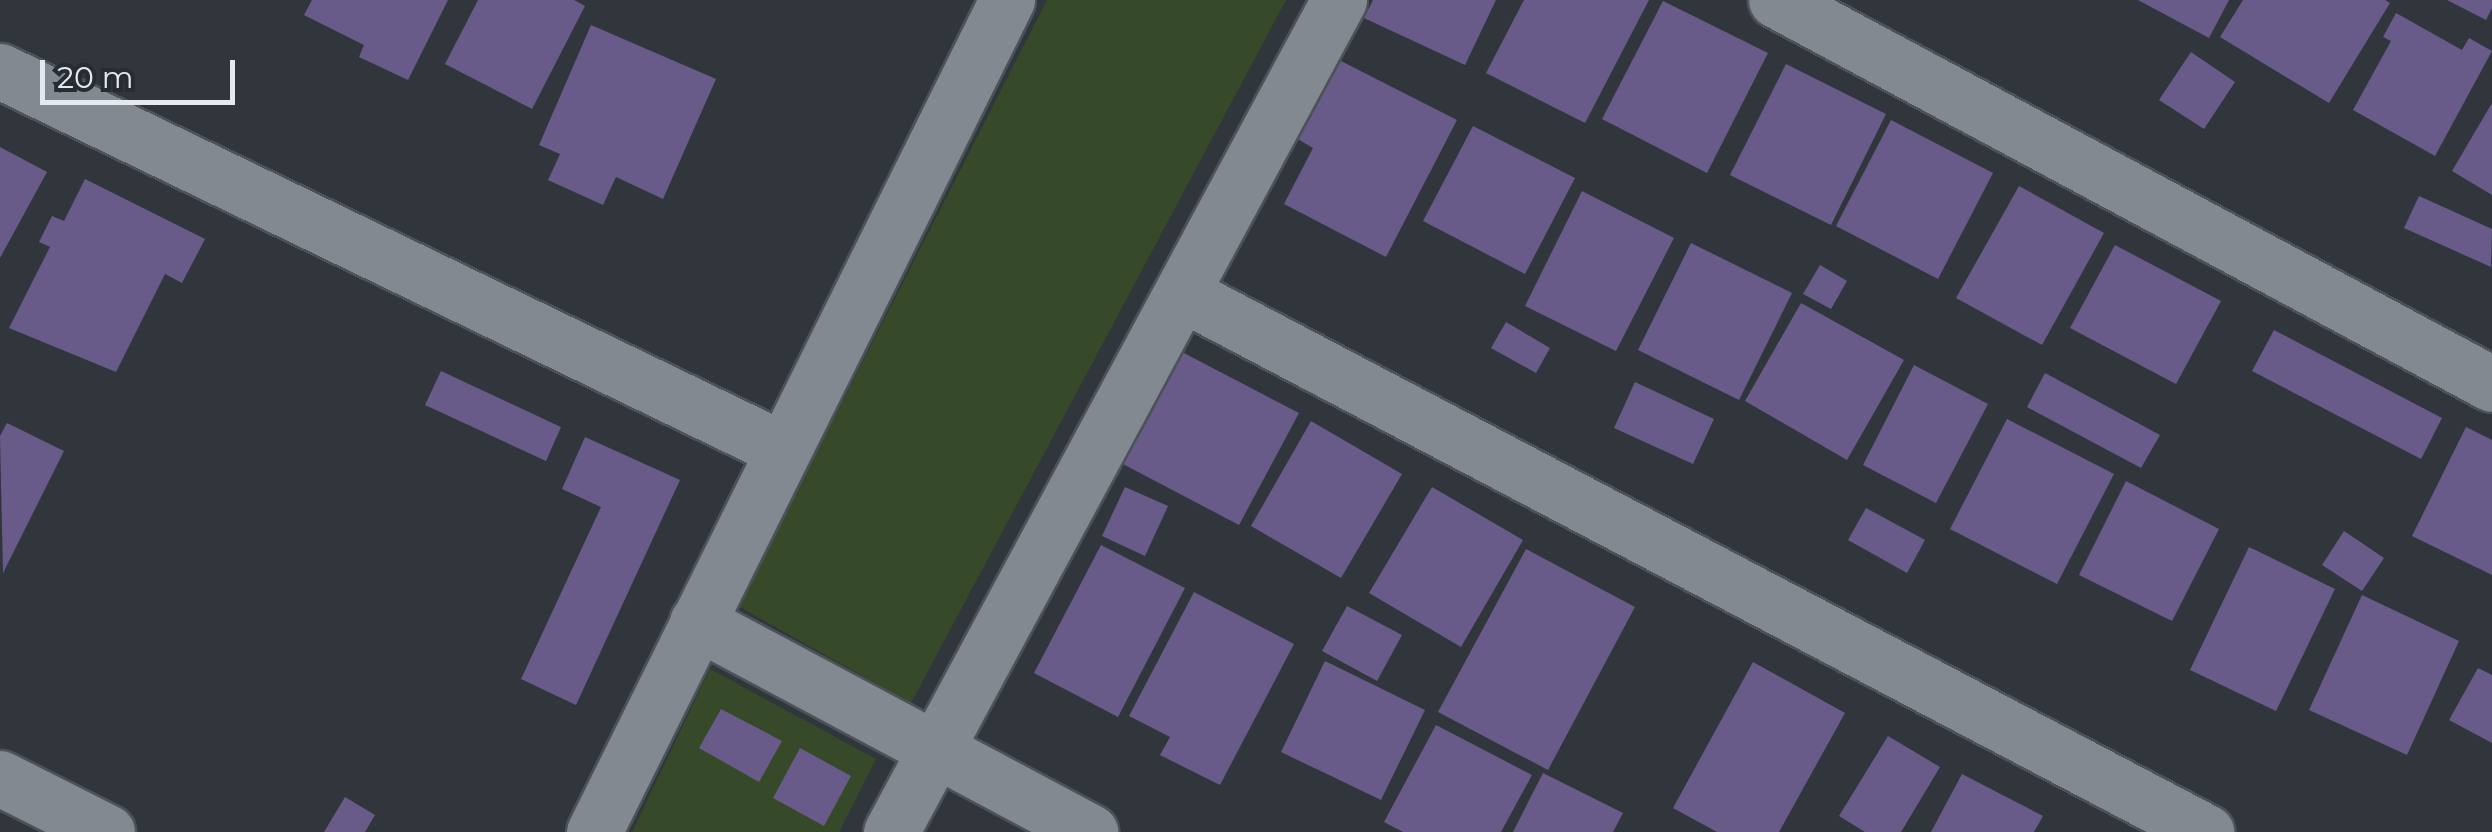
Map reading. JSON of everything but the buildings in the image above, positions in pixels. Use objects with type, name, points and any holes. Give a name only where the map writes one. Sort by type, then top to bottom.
[{"type":"street","points":[[594,832],[1007,0]]},
{"type":"street","points":[[891,832],[1185,295],[1339,0]]},
{"type":"street","points":[[1776,0],[2492,384]]},
{"type":"street","points":[[0,72],[782,449]]},
{"type":"street","points":[[1185,295],[2206,832]]},
{"type":"street","points":[[697,622],[1091,832]]},
{"type":"street","points":[[0,778],[107,832]]},
{"type":"green space","points":[[1047,0],[1286,0],[911,703],[738,606]]},
{"type":"green space","points":[[710,669],[876,759],[839,832],[632,832]]}]
